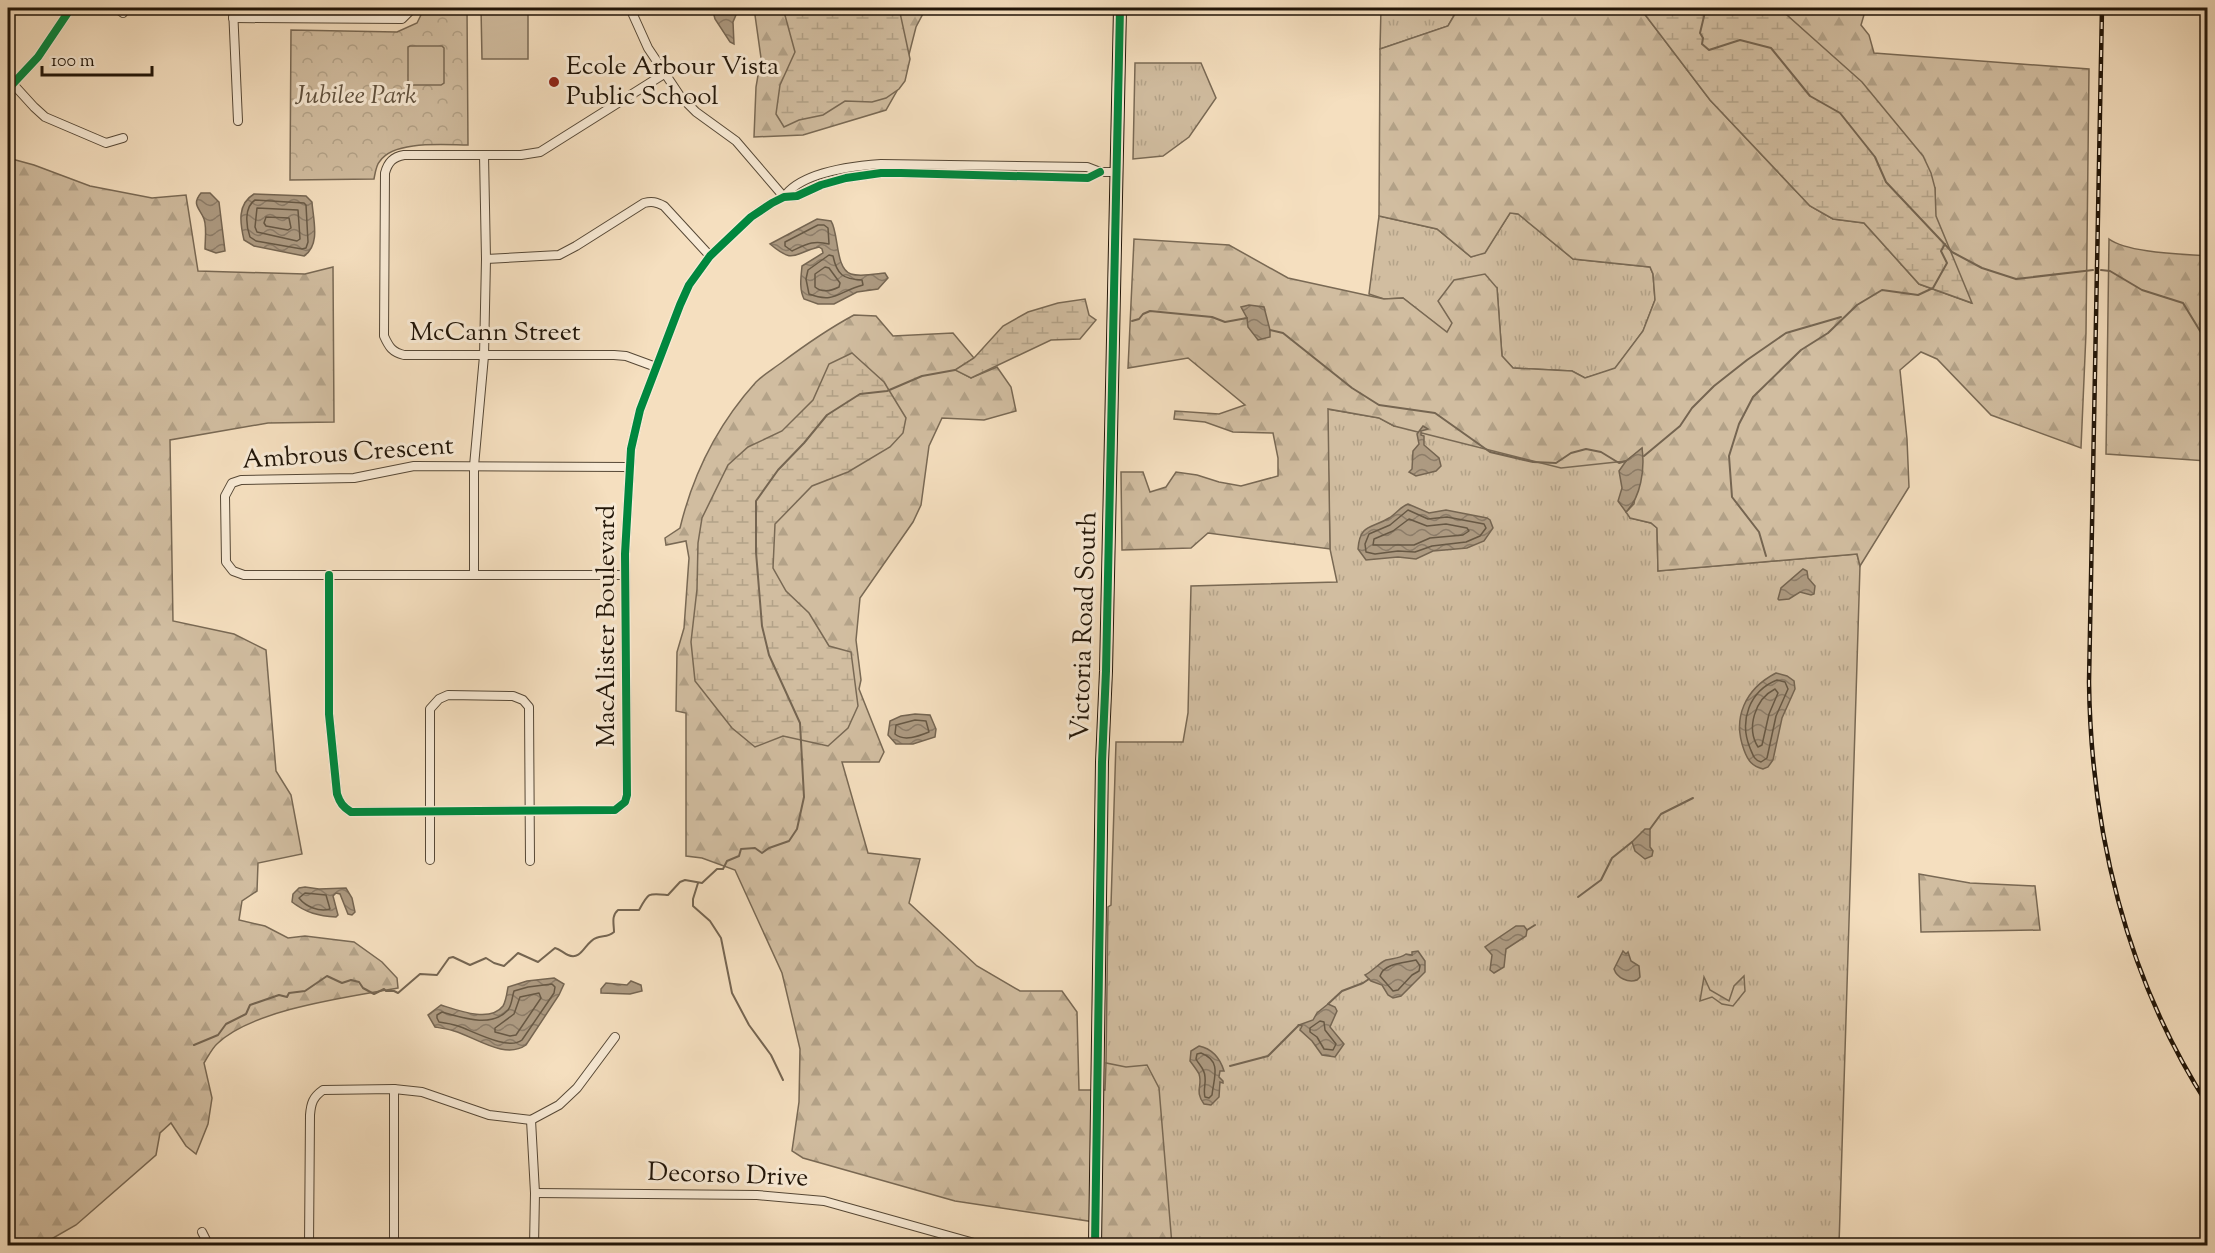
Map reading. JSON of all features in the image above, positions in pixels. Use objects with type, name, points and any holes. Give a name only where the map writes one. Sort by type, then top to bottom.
[{"type":"main road","name":"Victoria Road South","points":[[1095,1245],[1102,895],[1102,762],[1107,653],[1120,8]]},
{"type":"street","points":[[71,8],[38,57],[10,86],[45,117],[106,143],[123,138]]},
{"type":"street","points":[[233,8],[238,122]]},
{"type":"street","points":[[233,18],[402,19],[414,8]]},
{"type":"street","points":[[630,8],[642,36],[664,74],[687,104],[736,141],[784,197]]},
{"type":"street","name":"McCann Street","points":[[656,367],[614,354],[484,356],[404,355],[394,352],[388,346],[384,336],[385,173],[392,159],[404,155],[520,155],[540,152],[664,74]]},
{"type":"street","points":[[474,575],[474,466],[484,356],[486,259],[484,155]]},
{"type":"street","name":"MacAlister Boulevard","points":[[329,575],[328,714],[339,802],[351,812],[609,812],[621,807],[627,795],[626,575],[629,467],[634,432],[656,367],[689,285],[710,256],[751,217],[784,197],[790,188],[807,180],[858,166],[899,164],[1088,167],[1100,172],[1116,172]]},
{"type":"street","points":[[1012,166],[1012,176]]},
{"type":"street","name":"MacAlister Boulevard","points":[[784,197],[797,196],[821,185],[846,178],[881,173],[1088,178],[1100,172]]},
{"type":"street","points":[[486,259],[559,255],[650,201],[664,206],[710,256]]},
{"type":"street","name":"Ambrous Crescent","points":[[626,575],[244,575],[233,571],[226,562],[225,506],[226,491],[232,483],[241,480],[354,478],[414,466],[629,467]]},
{"type":"street","points":[[430,860],[430,709],[434,703],[448,695],[519,697],[529,707],[530,861]]},
{"type":"street","points":[[309,1245],[311,1102],[316,1095],[324,1090],[394,1089],[423,1092],[489,1115],[531,1120],[559,1105],[577,1088],[615,1037]]},
{"type":"street","points":[[394,1089],[394,1245]]},
{"type":"street","points":[[531,1120],[535,1193],[534,1245]]},
{"type":"street","name":"Decorso Drive","points":[[535,1193],[797,1197],[845,1207],[985,1245]]},
{"type":"street","points":[[202,1232],[209,1245]]},
{"type":"green space","name":"Jubilee Park","points":[[467,8],[468,145],[421,145],[396,150],[387,154],[379,163],[374,179],[290,180],[291,30],[397,32],[417,23],[424,9]]},
{"type":"green space","points":[[481,8],[528,8],[528,59],[482,59]]},
{"type":"green space","points":[[754,8],[926,8],[916,27],[902,82],[886,110],[803,135],[754,137],[756,87],[761,58]]},
{"type":"green space","points":[[783,8],[899,8],[910,59],[905,81],[899,89],[886,98],[872,102],[845,101],[823,115],[799,120],[784,127],[776,114],[780,85],[795,52]]},
{"type":"green space","points":[[1381,8],[1451,8],[1455,14],[1448,26],[1380,49]]},
{"type":"green space","points":[[1451,8],[1640,8],[1710,100],[1810,206],[1833,219],[1864,223],[1919,284],[1971,303],[1935,216],[1935,188],[1804,31],[1779,8],[1866,8],[1861,25],[1869,35],[1874,53],[2089,69],[2086,333],[2081,448],[1991,415],[1937,359],[1921,352],[1900,370],[1909,487],[1860,566],[1857,554],[1658,571],[1657,528],[1651,523],[1630,518],[1626,512],[1634,504],[1642,449],[1626,461],[1561,468],[1394,426],[1379,418],[1328,409],[1330,549],[1208,533],[1191,548],[1122,550],[1121,472],[1143,472],[1150,492],[1166,487],[1176,472],[1241,486],[1278,476],[1278,458],[1273,433],[1233,432],[1205,422],[1174,419],[1175,411],[1219,414],[1245,405],[1188,358],[1128,368],[1134,239],[1229,245],[1288,278],[1384,299],[1403,298],[1447,332],[1452,323],[1438,301],[1454,280],[1485,274],[1497,288],[1502,356],[1513,368],[1572,371],[1585,378],[1615,368],[1643,331],[1655,300],[1653,274],[1650,267],[1573,259],[1518,214],[1510,213],[1485,253],[1471,257],[1437,229],[1379,216],[1380,49],[1448,26],[1455,14]]},
{"type":"green space","points":[[1640,8],[1779,8],[1862,82],[1923,156],[1935,188],[1936,216],[1972,303],[1919,284],[1864,223],[1833,219],[1810,206],[1710,100]]},
{"type":"green space","points":[[442,46],[444,48],[444,83],[441,85],[408,84],[408,47]]},
{"type":"green space","points":[[1135,63],[1201,63],[1216,98],[1189,137],[1163,156],[1133,159]]},
{"type":"green space","points":[[12,159],[90,186],[152,198],[186,195],[198,271],[305,274],[333,267],[334,422],[268,423],[170,440],[173,621],[234,634],[266,650],[276,771],[291,795],[302,854],[258,863],[257,891],[242,901],[239,920],[265,926],[288,938],[305,936],[354,942],[382,962],[397,978],[398,988],[303,1006],[254,1021],[234,1031],[216,1045],[204,1063],[212,1098],[208,1124],[196,1154],[186,1146],[171,1123],[160,1133],[156,1155],[76,1225],[41,1245],[8,1245],[8,164]]},
{"type":"green space","points":[[1510,213],[1519,214],[1573,259],[1650,267],[1653,274],[1655,300],[1643,331],[1615,369],[1585,378],[1572,371],[1513,368],[1502,356],[1497,288],[1453,323],[1447,333],[1403,298],[1384,299],[1369,294],[1379,216],[1437,229],[1471,257],[1485,252]]},
{"type":"green space","points":[[2109,239],[2118,244],[2142,250],[2207,256],[2207,461],[2106,454]]},
{"type":"green space","points":[[1085,299],[1089,315],[1096,320],[1080,339],[1051,340],[971,378],[955,370],[974,358],[1003,326],[1028,312],[1058,303]]},
{"type":"green space","points":[[854,315],[876,316],[893,336],[953,333],[974,358],[956,370],[971,378],[997,367],[1011,387],[1016,411],[984,420],[942,418],[929,446],[921,505],[913,522],[860,598],[856,640],[861,680],[859,689],[884,752],[879,762],[842,762],[868,853],[920,859],[909,903],[977,966],[1020,991],[1062,991],[1077,1012],[1079,1090],[1105,1090],[1106,1063],[1126,1067],[1147,1065],[1159,1088],[1172,1245],[1101,1245],[1101,1223],[955,1201],[803,1158],[792,1151],[799,1102],[800,1049],[782,973],[735,870],[702,858],[686,856],[686,713],[676,711],[677,652],[684,628],[689,558],[686,541],[666,545],[665,538],[680,528],[692,488],[709,450],[742,398],[765,374]]},
{"type":"green space","points":[[852,353],[884,382],[906,418],[903,433],[890,447],[848,472],[812,486],[775,524],[773,568],[786,591],[809,613],[829,646],[851,652],[858,706],[848,728],[828,746],[783,736],[755,747],[732,728],[695,681],[691,642],[702,518],[728,465],[748,447],[782,431],[813,400],[829,364]]},
{"type":"green space","points":[[1327,409],[1380,418],[1394,426],[1642,448],[1630,518],[1651,523],[1657,528],[1658,571],[1857,554],[1860,566],[1839,1245],[1148,1245],[1106,1063],[1108,907],[1111,905],[1116,742],[1183,742],[1188,713],[1191,586],[1337,582],[1330,549]]},
{"type":"green space","points":[[1919,874],[1970,883],[2035,886],[2040,930],[1921,932]]},
{"type":"green space","points":[[1744,976],[1745,991],[1733,1006],[1722,1004],[1712,997],[1700,1001],[1704,977],[1710,990],[1729,1001],[1734,986]]},
{"type":"water","points":[[712,8],[739,8],[733,22],[734,44],[730,42],[715,19]]},
{"type":"water","points":[[201,193],[210,193],[219,202],[225,251],[216,253],[205,249],[205,222],[196,204]]},
{"type":"water","points":[[254,194],[306,196],[312,202],[314,239],[313,245],[304,256],[254,246],[244,240],[241,227],[242,208]]},
{"type":"water","points":[[817,219],[831,221],[842,265],[846,271],[859,275],[885,273],[888,278],[878,289],[857,292],[834,304],[818,304],[804,299],[801,287],[802,266],[823,253],[822,249],[819,247],[790,256],[770,244]]},
{"type":"water","points":[[1249,305],[1264,307],[1270,337],[1258,340],[1248,327],[1247,318],[1241,307]]},
{"type":"water","points":[[1423,426],[1428,429],[1421,431],[1421,435],[1424,436],[1424,445],[1439,458],[1441,466],[1436,471],[1416,476],[1409,472],[1412,469],[1413,451],[1419,444],[1417,434]]},
{"type":"water","points":[[1642,448],[1641,482],[1635,499],[1626,512],[1618,501],[1622,488],[1619,471],[1626,461]]},
{"type":"water","points":[[1408,504],[1429,513],[1446,510],[1487,518],[1493,528],[1484,541],[1467,548],[1433,551],[1416,559],[1398,557],[1366,560],[1358,549],[1364,531],[1389,518]]},
{"type":"water","points":[[1803,569],[1807,571],[1808,578],[1815,586],[1814,594],[1800,592],[1789,599],[1779,600],[1781,588]]},
{"type":"water","points":[[1776,673],[1794,681],[1795,689],[1782,718],[1773,760],[1768,767],[1763,769],[1753,765],[1746,754],[1741,738],[1741,716],[1749,696],[1756,687]]},
{"type":"water","points":[[930,715],[936,729],[935,737],[913,744],[896,744],[888,735],[890,721],[901,716]]},
{"type":"water","points":[[1645,829],[1650,829],[1650,847],[1653,851],[1652,856],[1645,859],[1635,851],[1632,842]]},
{"type":"water","points":[[299,888],[346,888],[352,898],[355,912],[352,915],[348,914],[340,894],[336,893],[333,896],[338,915],[336,917],[318,915],[302,909],[292,902],[293,894]]},
{"type":"water","points":[[1516,926],[1524,926],[1527,930],[1526,936],[1506,949],[1504,967],[1494,973],[1490,970],[1492,955],[1485,947]]},
{"type":"water","points":[[1418,951],[1425,961],[1425,972],[1401,996],[1393,998],[1388,995],[1382,985],[1371,981],[1365,975],[1386,960],[1399,958],[1406,954],[1412,955],[1412,952]]},
{"type":"water","points":[[1623,951],[1626,954],[1628,952],[1631,961],[1639,966],[1640,977],[1637,980],[1627,980],[1615,972],[1614,969]]},
{"type":"water","points":[[554,978],[564,984],[559,995],[526,1045],[518,1049],[500,1049],[454,1031],[435,1027],[428,1015],[441,1005],[473,1014],[490,1014],[503,1006],[508,987],[527,981]]},
{"type":"water","points":[[631,981],[641,985],[642,991],[630,994],[601,993],[606,983],[627,985]]},
{"type":"water","points":[[1328,1004],[1335,1007],[1337,1011],[1330,1027],[1344,1044],[1335,1057],[1322,1055],[1300,1030],[1302,1026],[1299,1025],[1313,1020],[1317,1013]]},
{"type":"water","points":[[1199,1046],[1215,1055],[1224,1071],[1220,1071],[1219,1077],[1223,1083],[1220,1082],[1219,1097],[1211,1105],[1204,1104],[1201,1099],[1199,1074],[1190,1061],[1191,1051]]},
{"type":"waterway","points":[[1706,8],[1700,33],[1703,38],[1702,44],[1709,50],[1740,40],[1771,48],[1810,96],[1840,113],[1875,157],[1886,182],[1952,252],[1982,268],[2016,279],[2093,270]]},
{"type":"waterway","points":[[1766,556],[1759,532],[1732,497],[1729,456],[1739,424],[1753,397],[1801,350],[1828,333],[1857,305],[1882,290],[1918,295],[1933,288],[1947,263],[1941,251],[1945,244]]},
{"type":"waterway","points":[[2101,270],[2110,271],[2142,290],[2183,303],[2208,344]]},
{"type":"waterway","points":[[1132,321],[1150,311],[1212,317],[1225,322],[1247,318]]},
{"type":"waterway","points":[[1644,456],[1680,426],[1692,408],[1714,386],[1747,360],[1786,333],[1841,317]]},
{"type":"waterway","points":[[1270,330],[1283,333],[1352,388],[1379,405],[1435,413],[1490,452],[1533,462],[1556,463],[1571,453],[1586,449],[1601,452],[1619,463],[1626,461]]},
{"type":"waterway","points":[[194,1045],[218,1035],[226,1024],[246,1014],[250,1005],[279,995],[287,997],[289,993],[305,991],[327,976],[342,983],[351,980],[359,982],[363,988],[374,994],[384,989],[398,993],[420,974],[437,975],[449,958],[453,957],[470,965],[486,958],[504,966],[518,953],[538,962],[555,948],[568,955],[577,955],[592,940],[614,932],[614,917],[618,910],[639,910],[650,895],[668,895],[680,882],[685,880],[702,883],[717,869],[723,869],[727,861],[739,856],[741,849],[755,848],[762,853],[789,841],[797,829],[804,797],[800,723],[769,655],[762,626],[756,552],[756,501],[778,470],[827,415],[860,394],[887,391],[922,376],[955,370]]},
{"type":"waterway","points":[[1650,829],[1661,814],[1693,798]]},
{"type":"waterway","points":[[1578,897],[1601,880],[1612,858],[1632,842]]},
{"type":"waterway","points":[[698,883],[693,906],[710,921],[721,938],[732,993],[749,1025],[771,1055],[783,1080]]},
{"type":"waterway","points":[[1527,930],[1535,925]]},
{"type":"waterway","points":[[1328,1004],[1342,991],[1369,979]]},
{"type":"waterway","points":[[1230,1066],[1268,1056],[1299,1025]]},
{"type":"railway","points":[[2102,8],[2089,682],[2091,738],[2106,848],[2118,902],[2155,1006],[2179,1056],[2208,1105]]},
{"type":"cycle path","points":[[8,89],[38,57],[71,8]]},
{"type":"cycle path","points":[[1095,1246],[1102,762],[1106,671],[1120,8]]},
{"type":"cycle path","points":[[329,575],[329,714],[337,794],[346,808],[351,812],[615,810],[625,802],[627,795],[625,554],[631,449],[640,410],[680,305],[689,285],[710,256],[751,217],[772,203],[784,197],[797,196],[821,185],[846,178],[881,173],[1088,178],[1100,172]]},
{"type":"place","name":"Ecole Arbour Vista Public School","points":[[554,82]]}]
